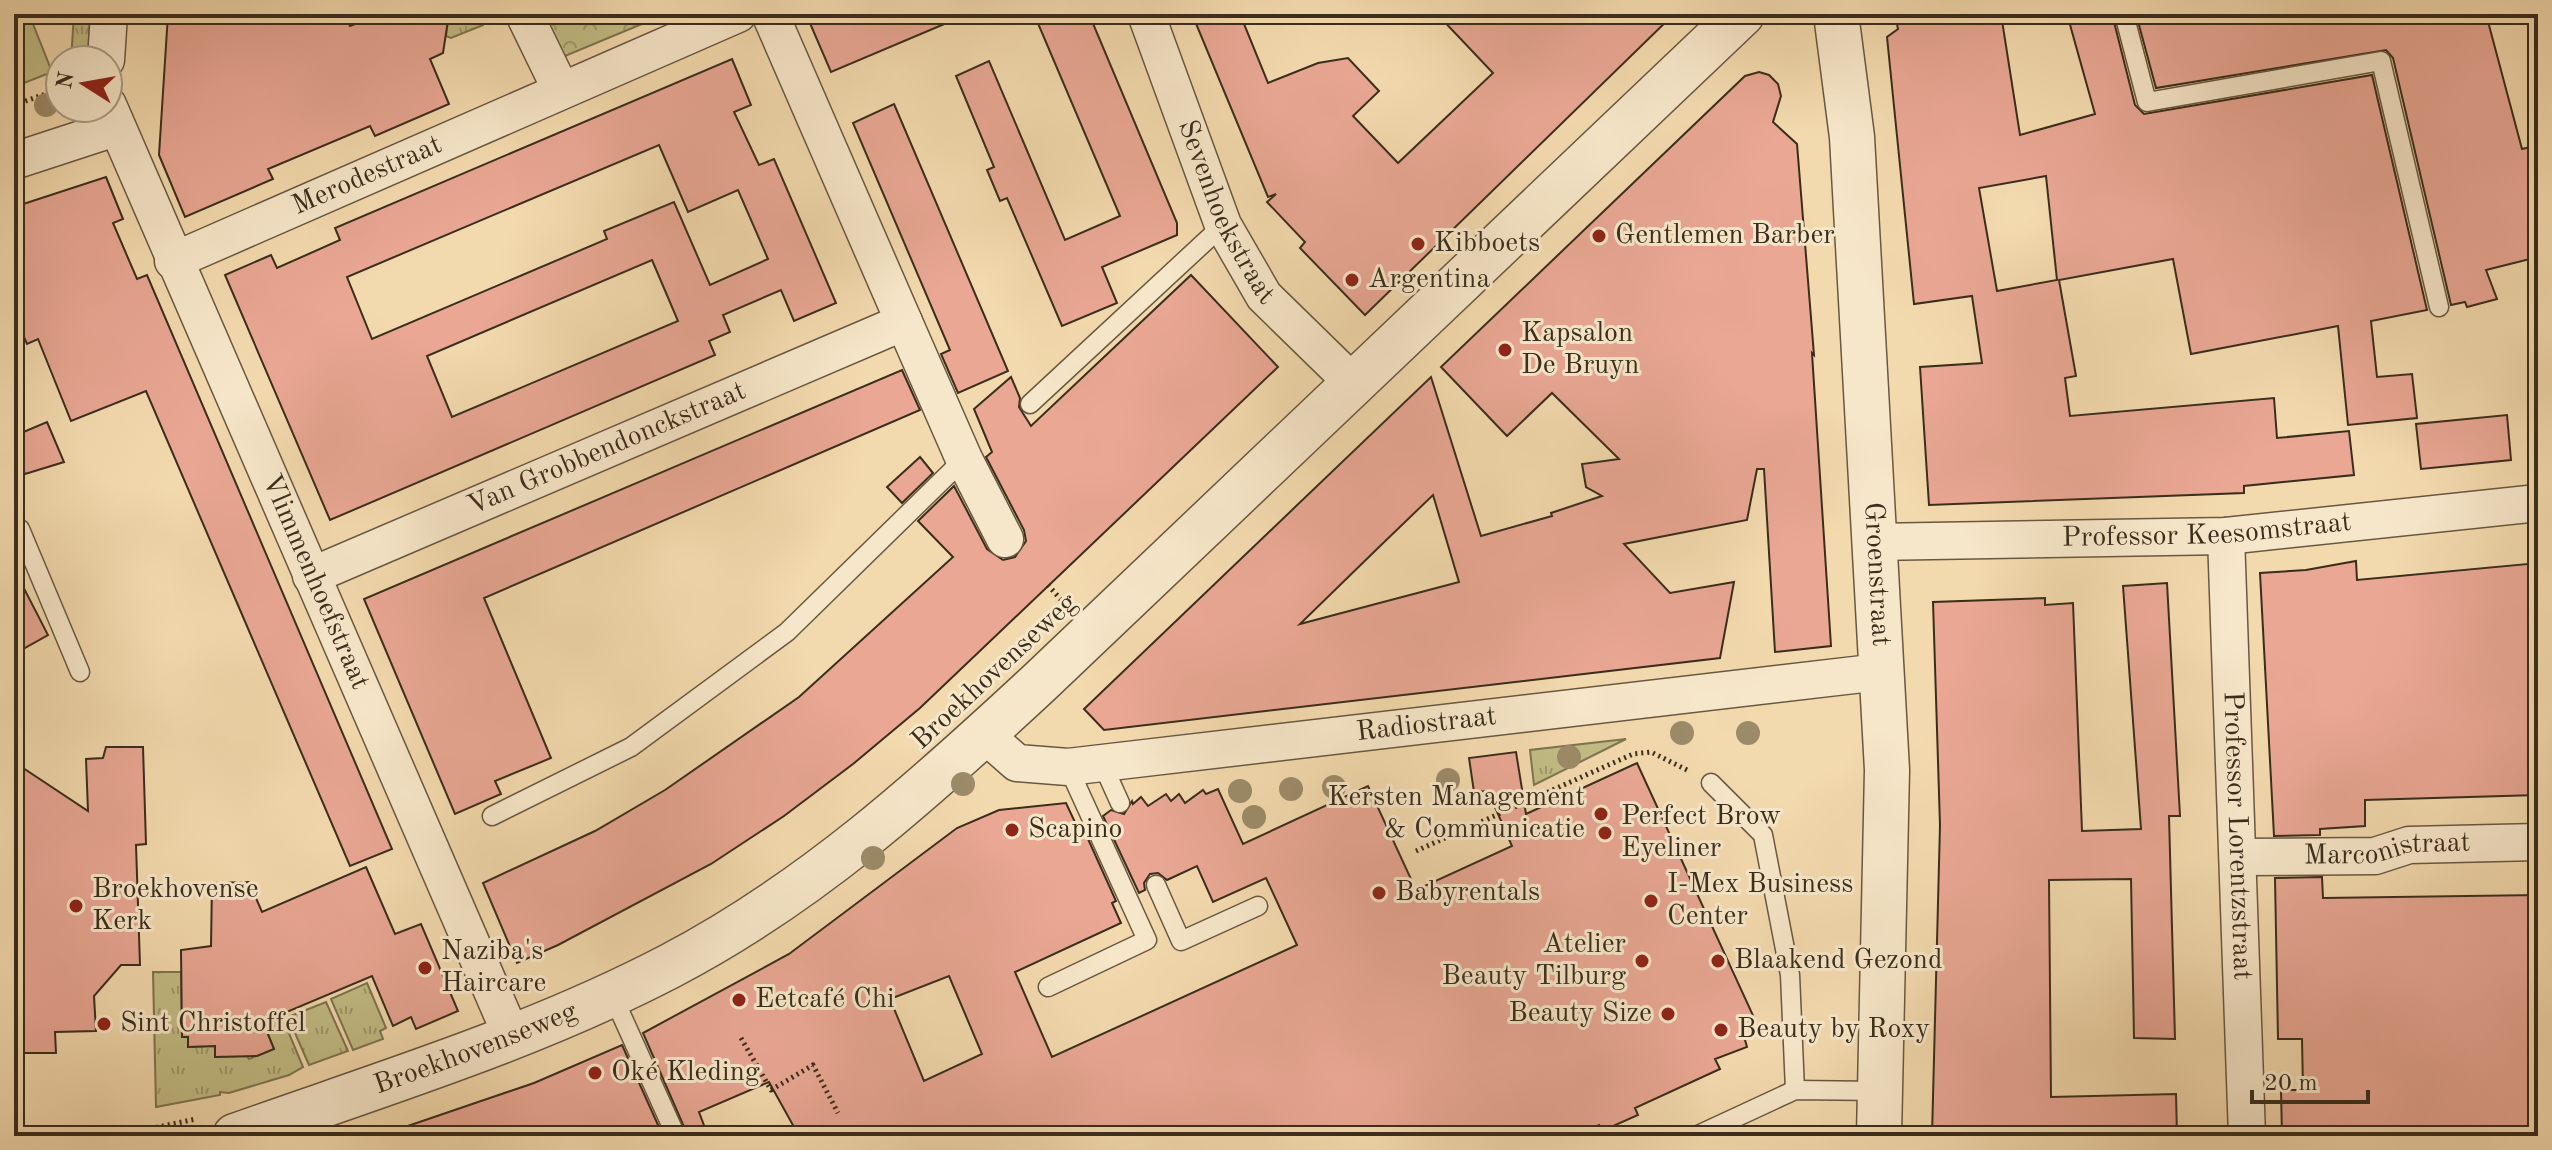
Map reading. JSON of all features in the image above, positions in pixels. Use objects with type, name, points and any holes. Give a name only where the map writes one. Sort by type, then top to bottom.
[{"type":"street","points":[[107,44],[109,14]]},
{"type":"street","points":[[524,14],[561,90]]},
{"type":"street","name":"Merodestraat","points":[[173,261],[738,14]]},
{"type":"street","points":[[770,14],[964,459],[1005,539]]},
{"type":"street","name":"Sevenhoekstraat","points":[[1146,14],[1223,225],[1264,296],[1352,382]]},
{"type":"street","name":"Broekhovenseweg","points":[[220,1126],[512,1037],[612,994],[697,951],[798,888],[892,817],[984,734],[1742,14]]},
{"type":"street","name":"Groenstraat","points":[[1836,14],[1852,137],[1888,799],[1879,1136]]},
{"type":"street","points":[[14,161],[96,124]]},
{"type":"street","name":"Vlimmenhoefstraat","points":[[115,124],[512,1037]]},
{"type":"street","name":"Van Grobbendonckstraat","points":[[311,576],[904,322]]},
{"type":"street","name":"Professor Keesomstraat","points":[[1873,542],[2226,536],[2538,503]]},
{"type":"street","name":"Professor Lorentzstraat","points":[[2226,536],[2247,1136]]},
{"type":"street","name":"Radiostraat","points":[[984,734],[1017,763],[1085,765],[1880,672]]},
{"type":"street","name":"Marconistraat","points":[[2238,857],[2375,856],[2409,845],[2538,842]]},
{"type":"lane","points":[[2124,14],[2147,102],[2381,61],[2439,307]]},
{"type":"lane","points":[[1030,404],[1223,225]]},
{"type":"lane","points":[[492,816],[631,747],[787,632],[964,459]]},
{"type":"lane","points":[[14,531],[20,529],[80,672]]},
{"type":"lane","points":[[1085,765],[1120,803]]},
{"type":"lane","points":[[1048,987],[1147,940],[1085,765]]},
{"type":"lane","points":[[1711,783],[1763,835],[1790,975],[1795,1090]]},
{"type":"lane","points":[[1156,885],[1181,941],[1258,906]]},
{"type":"lane","points":[[612,994],[676,1136]]},
{"type":"lane","points":[[1696,1136],[1795,1090],[1881,1091]]},
{"type":"path","points":[[14,105],[44,95]]},
{"type":"path","points":[[2538,264],[2532,265],[2538,331]]},
{"type":"path","name":"Broekhovenseweg","points":[[1048,585],[1067,605],[1056,615]]},
{"type":"path","points":[[1416,851],[1633,754],[1651,752],[1711,783]]},
{"type":"path","points":[[741,1038],[771,1090],[813,1065],[838,1113]]},
{"type":"path","points":[[115,1136],[161,1128],[220,1126]]},
{"type":"green space","points":[[14,14],[29,14],[44,52],[44,75],[14,87]]},
{"type":"green space","points":[[74,14],[90,14],[89,44],[72,44]]},
{"type":"green space","points":[[445,14],[482,14],[483,25],[451,38],[446,36],[448,20]]},
{"type":"green space","points":[[532,14],[666,14],[553,61]]},
{"type":"green space","points":[[1626,739],[1534,785],[1530,750]]},
{"type":"green space","points":[[153,972],[181,972],[182,1037],[188,1037],[189,1047],[215,1046],[216,1057],[247,1056],[249,1059],[274,1049],[257,1008],[281,1014],[303,1067],[289,1075],[229,1093],[220,1092],[220,1095],[156,1107]]},
{"type":"green space","points":[[367,983],[386,1028],[380,1031],[383,1039],[353,1050],[331,999]]},
{"type":"green space","points":[[326,1002],[348,1051],[309,1065],[288,1017]]},
{"type":"building","points":[[168,14],[345,14],[350,26],[382,14],[449,14],[443,53],[430,59],[449,104],[375,136],[370,126],[268,169],[273,179],[185,217],[159,155]]},
{"type":"building","points":[[806,14],[968,14],[831,72]]},
{"type":"building","points":[[1034,14],[1089,14],[1177,223],[1177,235],[1102,267],[1117,303],[1062,326],[1007,198],[1000,201],[987,170],[994,167],[956,76],[989,61],[1065,240],[1120,216]]},
{"type":"building","points":[[1192,14],[1240,14],[1268,83],[1318,63],[1348,58],[1379,91],[1353,116],[1398,163],[1493,73],[1437,14],[1674,14],[1365,315],[1300,248],[1305,242],[1267,202],[1276,194],[1268,197]]},
{"type":"building","points":[[1895,14],[2001,14],[2020,135],[2095,114],[2067,14],[2112,14],[2135,105],[2144,114],[2372,75],[2427,310],[2371,321],[2377,377],[2412,374],[2417,418],[2348,425],[2338,326],[2191,354],[2173,259],[2059,280],[2076,376],[2065,378],[2070,416],[2274,398],[2277,438],[2349,431],[2354,475],[2244,486],[2244,493],[1929,505],[1920,367],[1982,363],[1972,296],[1914,304],[1887,37],[1898,29]],"holes":[[[2046,176],[2057,280],[1997,291],[1979,188]]]},
{"type":"building","points":[[2136,14],[2486,14],[2522,149],[2538,145],[2538,257],[2486,270],[2497,299],[2467,307],[2465,302],[2451,305],[2393,58],[2386,50],[2156,88]]},
{"type":"building","points":[[732,59],[751,105],[734,112],[759,165],[774,159],[836,303],[794,321],[781,290],[723,315],[730,332],[709,341],[715,355],[330,520],[225,275],[271,255],[277,268],[340,240],[335,228]],"holes":[[[659,145],[688,212],[738,190],[768,259],[710,285],[674,202],[604,231],[607,239],[372,339],[347,277]],[[652,260],[678,321],[452,417],[427,356]]]},
{"type":"building","points":[[1759,72],[1769,75],[1778,84],[1781,96],[1773,122],[1797,144],[1814,355],[1812,353],[1831,646],[1775,652],[1764,469],[1757,469],[1747,520],[1624,544],[1670,593],[1734,582],[1720,658],[1104,730],[1084,709],[1431,377],[1481,536],[1552,516],[1551,513],[1602,496],[1586,487],[1582,464],[1619,459],[1552,393],[1507,436],[1441,367],[1745,76]],"holes":[[[1433,495],[1459,582],[1300,624]]]},
{"type":"building","points":[[894,104],[1008,371],[958,393],[941,354],[950,350],[853,123]]},
{"type":"building","points":[[106,177],[123,219],[113,223],[137,279],[147,275],[392,849],[350,866],[146,391],[71,421],[38,339],[27,344],[14,314],[14,207]]},
{"type":"building","points":[[1191,275],[1278,367],[920,708],[853,764],[784,816],[711,864],[558,945],[517,963],[483,883],[595,831],[665,790],[799,697],[953,557],[918,521],[954,486],[987,549],[1003,560],[1015,557],[1026,541],[1024,530],[986,457],[992,452],[974,409],[1011,377],[1020,398],[1019,407],[1031,426]]},
{"type":"building","points":[[902,370],[920,410],[484,598],[551,758],[495,781],[501,794],[455,814],[364,599]]},
{"type":"building","points":[[2507,415],[2511,460],[2421,469],[2416,424]]},
{"type":"building","points":[[47,422],[64,462],[25,474],[14,446],[14,436]]},
{"type":"building","points":[[920,457],[933,473],[902,503],[887,487]]},
{"type":"building","points":[[2356,561],[2357,580],[2538,563],[2538,795],[2365,800],[2365,826],[2320,829],[2320,835],[2274,836],[2260,573],[2306,570]]},
{"type":"building","points":[[14,569],[48,635],[14,654]]},
{"type":"building","points":[[2167,583],[2180,816],[2169,816],[2175,1039],[2134,1038],[2131,879],[2049,880],[2051,1097],[2176,1094],[2177,1136],[1932,1136],[1940,825],[1933,602],[2045,598],[2045,605],[2073,603],[2082,831],[2141,829],[2123,586]]},
{"type":"building","name":"Broekhovense Kerk","points":[[106,747],[143,747],[146,844],[136,845],[140,965],[121,965],[94,996],[96,1031],[55,1032],[56,1053],[14,1053],[14,762],[88,811],[86,759],[103,758]]},
{"type":"building","points":[[1516,752],[1526,814],[1637,763],[1756,1022],[1742,1029],[1747,1047],[1715,1059],[1720,1069],[1635,1108],[1638,1115],[1602,1131],[1599,1125],[1574,1136],[799,1136],[769,1082],[699,1112],[708,1136],[688,1136],[643,1033],[789,954],[957,828],[999,810],[1066,803],[1080,833],[1084,830],[1116,901],[1112,903],[1121,923],[1015,972],[1052,1057],[1297,945],[1266,878],[1213,902],[1197,866],[1167,880],[1158,873],[1150,874],[1144,883],[1145,890],[1139,893],[1103,816],[1111,810],[1124,814],[1132,801],[1133,804],[1141,797],[1148,806],[1166,794],[1171,801],[1179,794],[1185,803],[1203,790],[1206,794],[1218,789],[1243,844],[1368,786],[1416,890],[1512,846],[1488,791],[1474,792],[1469,758]],"holes":[[[949,976],[982,1054],[924,1081],[890,999]]]},
{"type":"building","points":[[366,867],[395,934],[421,924],[458,1011],[416,1029],[411,1017],[393,1026],[372,976],[263,1022],[274,1049],[257,1056],[215,1057],[215,1046],[188,1047],[188,1037],[182,1037],[181,950],[211,946],[212,883],[249,882],[262,912]]},
{"type":"building","points":[[2322,877],[2323,898],[2538,895],[2538,932],[2531,933],[2533,1006],[2538,1006],[2538,1129],[2282,1136],[2281,1090],[2303,1090],[2302,1039],[2278,1039],[2275,878]]},
{"type":"building","points":[[622,1045],[663,1136],[400,1136],[399,1129],[534,1083]]},
{"type":"place","name":"Gentlemen Barber","points":[[1599,236]]},
{"type":"place","name":"Kibboets","points":[[1418,244]]},
{"type":"place","name":"Argentina","points":[[1352,280]]},
{"type":"place","name":"Kapsalon De Bruyn","points":[[1505,350]]},
{"type":"place","name":"Kersten Management & Communicatie","points":[[1601,814]]},
{"type":"place","name":"Scapino","points":[[1012,830]]},
{"type":"place","name":"Perfect Brow Eyeliner","points":[[1605,833]]},
{"type":"place","name":"Babyrentals","points":[[1379,893]]},
{"type":"place","name":"I-Mex Business Center","points":[[1651,901]]},
{"type":"place","name":"Broekhovense Kerk","points":[[76,906]]},
{"type":"place","name":"Atelier Beauty Tilburg","points":[[1642,961]]},
{"type":"place","name":"Blaakend Gezond","points":[[1718,961]]},
{"type":"place","name":"Naziba's Haircare","points":[[425,968]]},
{"type":"place","name":"Eetcafé Chi","points":[[739,1000]]},
{"type":"place","name":"Beauty Size","points":[[1668,1014]]},
{"type":"place","name":"Sint Christoffel","points":[[104,1024]]},
{"type":"place","name":"Beauty by Roxy","points":[[1721,1030]]},
{"type":"place","name":"Oké Kleding","points":[[595,1073]]}]
